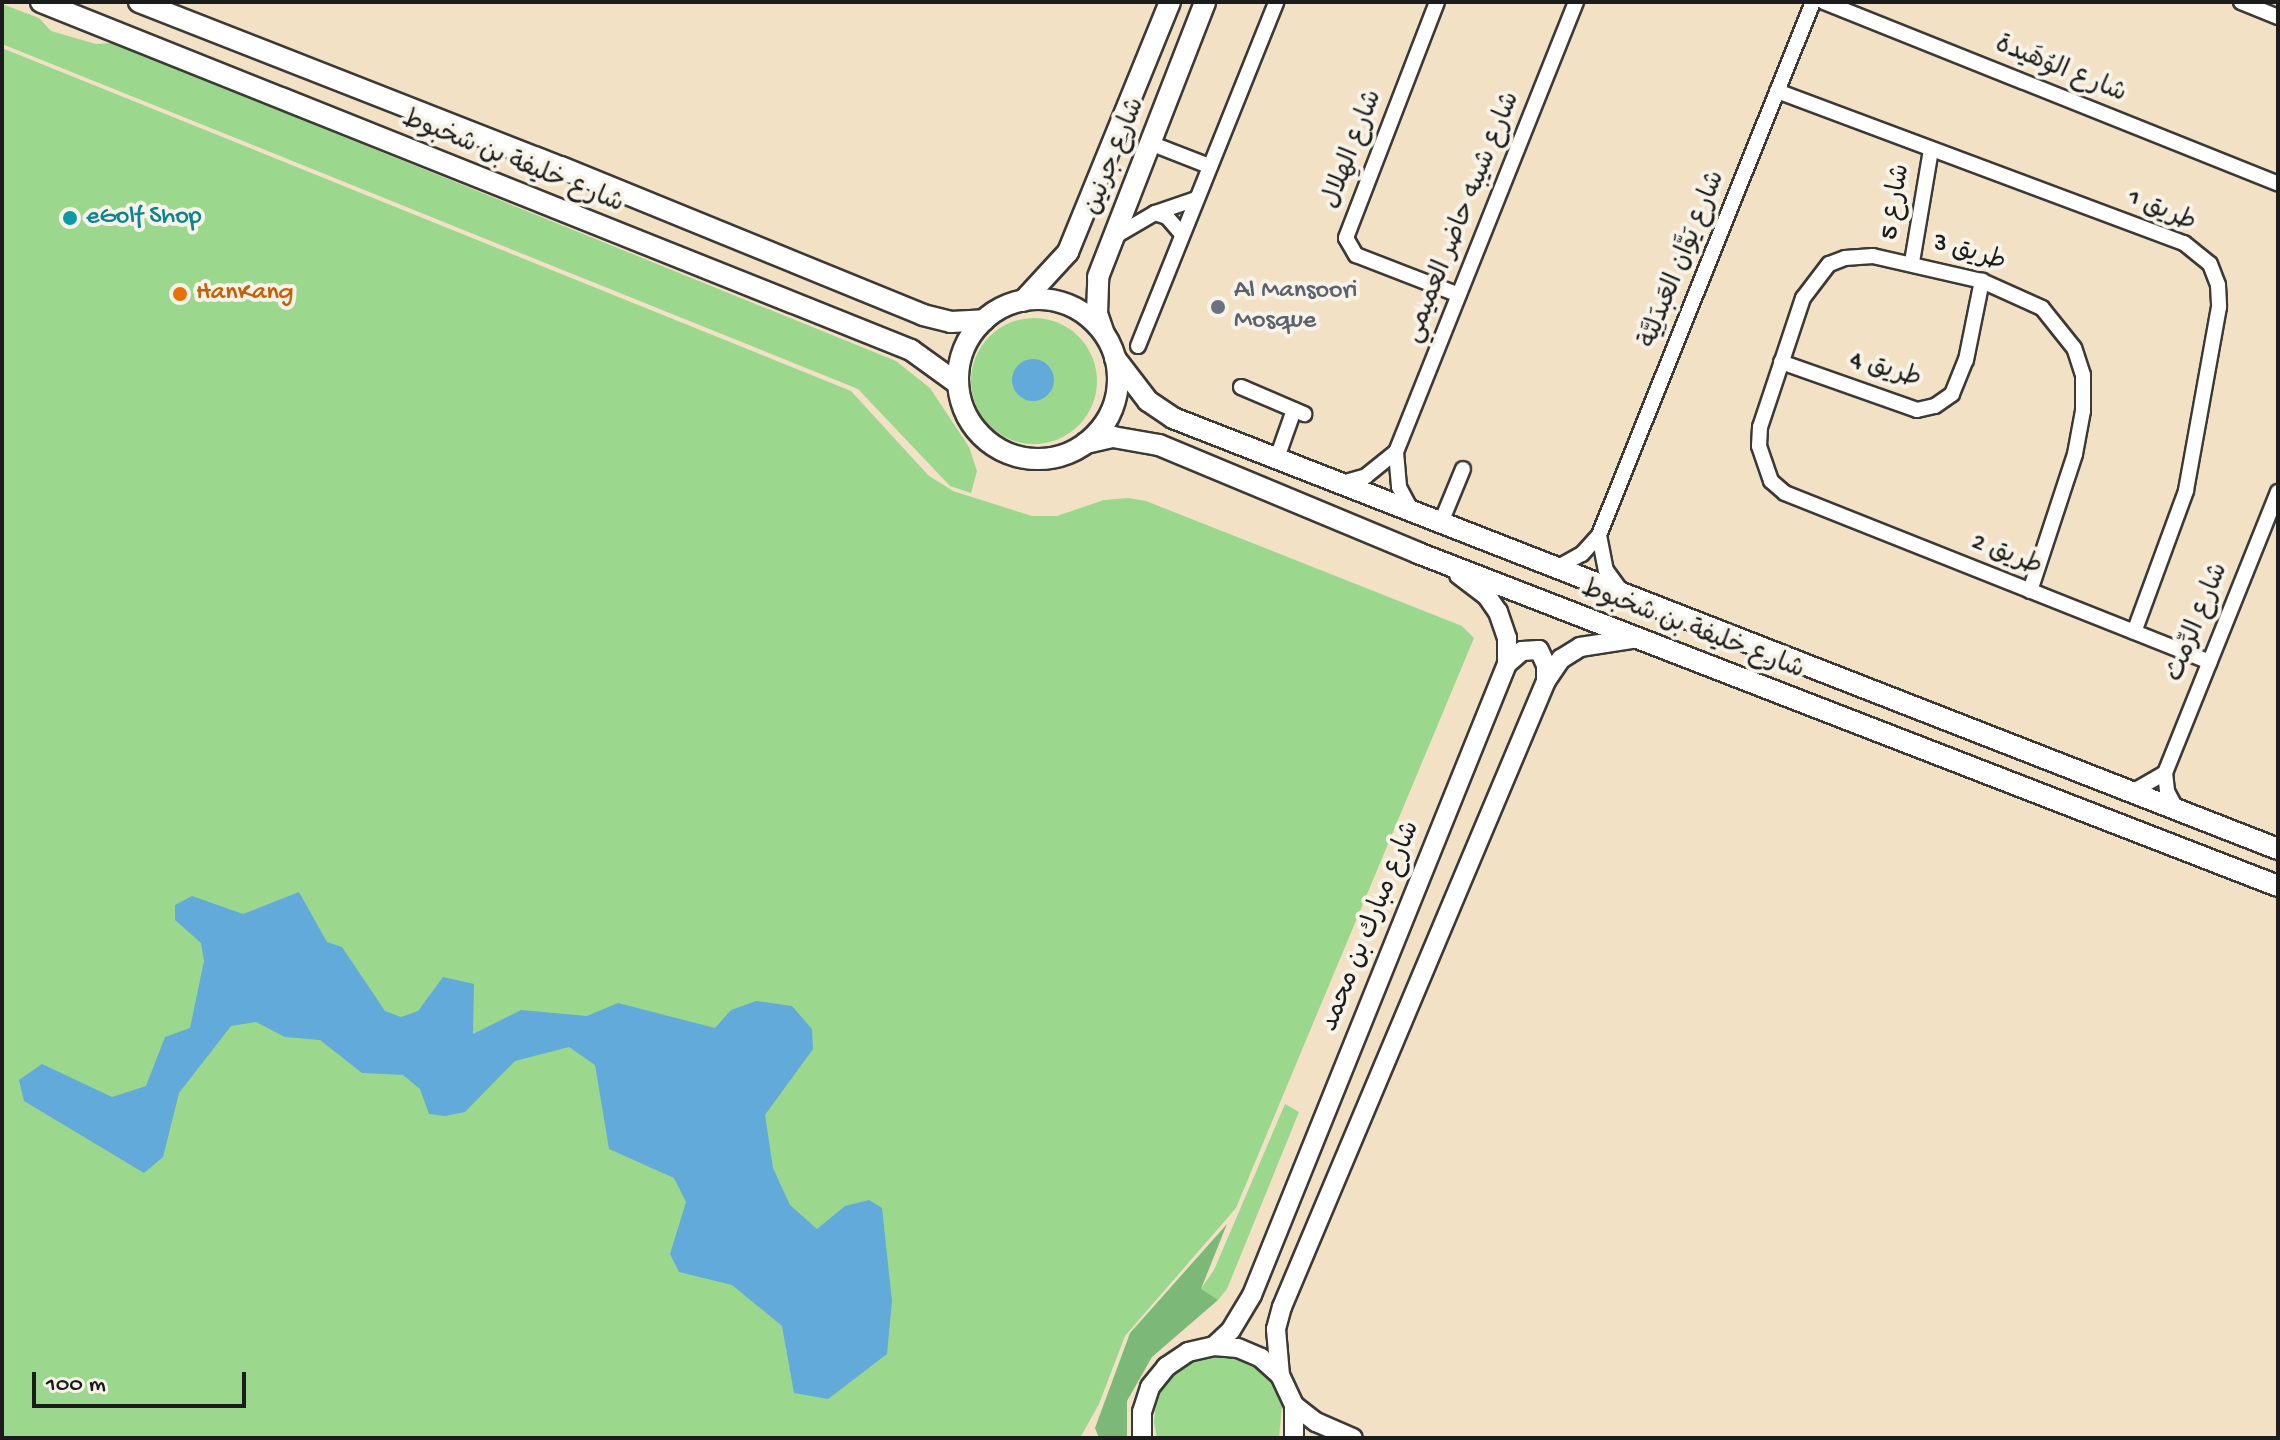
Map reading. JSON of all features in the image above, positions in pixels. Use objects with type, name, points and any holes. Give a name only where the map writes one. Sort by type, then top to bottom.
[{"type":"main road","name":"شارع خليفة بن شخبوط","points":[[41,2],[911,350],[957,383]]},
{"type":"main road","name":"شارع خليفة بن شخبوط","points":[[139,2],[561,167],[923,315],[951,322],[984,320]]},
{"type":"main road","name":"شارع جرنين","points":[[1023,301],[1068,252],[1170,2]]},
{"type":"main road","name":"شارع جرنين","points":[[1105,335],[1096,295],[1111,239],[1205,2]]},
{"type":"main road","points":[[1047,300],[1069,306],[1089,317],[1105,335],[1115,358],[1118,382],[1114,405],[1103,426],[1086,443],[1063,456],[1036,460],[1010,455],[989,444],[973,427],[962,406],[957,383],[964,349],[984,320],[1002,308],[1023,301],[1047,300]]},
{"type":"main road","name":"شارع خليفة بن شخبوط","points":[[1115,358],[1148,401],[1173,418],[1560,566],[2278,849]]},
{"type":"main road","name":"شارع خليفة بن شخبوط","points":[[1086,443],[1113,437],[1159,445],[1418,553],[2278,886]]},
{"type":"street","points":[[1138,346],[1276,2]]},
{"type":"street","name":"شارع الهِلال","points":[[1437,2],[1346,238],[1356,255],[1459,295]]},
{"type":"street","name":"شارع شيبه حاضر العميمي","points":[[1410,508],[1399,487],[1396,452],[1576,2]]},
{"type":"street","name":"شارع يَوَّان العَبدَلِيَّة","points":[[1560,566],[1582,554],[1599,535],[1813,2]]},
{"type":"street","name":"شارع الوُهَيدة","points":[[1824,2],[2278,184]]},
{"type":"street","points":[[2241,2],[2278,17]]},
{"type":"street","name":"طريق 1","points":[[1777,91],[2184,243],[2210,264],[2218,285],[2219,307],[2186,491],[2134,632]]},
{"type":"street","points":[[1150,143],[1209,166]]},
{"type":"street","name":"شارع 5","points":[[1912,262],[1931,150]]},
{"type":"street","points":[[1111,239],[1155,213],[1196,199]]},
{"type":"street","points":[[1155,213],[1167,217],[1182,234]]},
{"type":"street","name":"طريق 3","points":[[1785,493],[1771,481],[1759,446],[1760,427],[1803,298],[1829,264],[1845,258],[1873,256],[1912,262],[1982,281],[2042,308],[2074,348],[2083,375],[2083,411],[2075,454],[2030,591]]},
{"type":"street","name":"طريق 4","points":[[1781,362],[1917,410],[1935,406],[1952,394],[1966,360],[1982,281]]},
{"type":"street","points":[[1241,387],[1299,412],[1277,458]]},
{"type":"street","points":[[1342,483],[1366,476],[1396,452]]},
{"type":"street","points":[[1442,520],[1463,469]]},
{"type":"street","name":"شارع الرِّمث","points":[[2165,773],[2278,492]]},
{"type":"street","name":"طريق 2","points":[[1785,493],[2210,662]]},
{"type":"street","points":[[1599,535],[1606,570],[1621,591]]},
{"type":"street","name":"شارع مبارك بن محمد","points":[[1214,1346],[1231,1330],[1252,1295],[1507,664],[1504,625],[1487,596],[1471,581],[1418,553]]},
{"type":"street","points":[[1294,1438],[1294,1405],[1280,1375],[1276,1329],[1282,1307],[1546,681],[1561,659],[1580,647],[1639,638]]},
{"type":"street","points":[[1507,664],[1522,651],[1539,650],[1546,665],[1546,681]]},
{"type":"street","points":[[2132,792],[2165,773],[2167,791],[2177,810]]},
{"type":"street","points":[[1142,1438],[1142,1412],[1150,1387],[1166,1367],[1188,1352],[1214,1346],[1250,1353],[1280,1375]]},
{"type":"street","points":[[1294,1405],[1316,1422],[1353,1438]]},
{"type":"green space","points":[[2,4],[39,18],[51,31],[96,44],[113,43],[896,361],[930,388],[969,447],[977,471],[971,493],[950,486],[858,389],[2,44]]},
{"type":"green space","points":[[2,48],[851,391],[928,475],[953,491],[1032,516],[1057,516],[1104,500],[1128,498],[1146,501],[1462,626],[1474,638],[1236,1208],[1125,1336],[1099,1404],[1080,1438],[2,1438]]},
{"type":"green space","points":[[1034,318],[1058,323],[1078,337],[1092,357],[1097,381],[1092,405],[1078,425],[1058,439],[1034,444],[1010,439],[990,425],[976,405],[971,381],[976,357],[990,337],[1010,323]]},
{"type":"green space","points":[[1285,1104],[1299,1112],[1227,1289],[1218,1300],[1200,1290],[1214,1270]]},
{"type":"green space","points":[[1227,1224],[1201,1289],[1218,1300],[1152,1357],[1127,1401],[1127,1438],[1099,1438],[1095,1428],[1130,1333]]},
{"type":"green space","points":[[1222,1356],[1243,1360],[1261,1371],[1274,1387],[1282,1407],[1279,1438],[1157,1438],[1154,1422],[1156,1401],[1166,1382],[1182,1367],[1201,1358]]},
{"type":"water","points":[[1033,359],[1048,365],[1054,380],[1048,395],[1033,401],[1018,395],[1012,380],[1018,365]]},
{"type":"water","points":[[299,892],[327,942],[342,947],[385,1011],[401,1017],[418,1011],[443,977],[474,984],[473,1034],[521,1010],[587,1016],[618,1003],[715,1028],[731,1010],[756,1001],[792,1006],[812,1029],[813,1049],[765,1115],[773,1168],[790,1205],[817,1229],[845,1206],[869,1200],[882,1208],[892,1301],[887,1354],[828,1399],[794,1393],[782,1326],[732,1285],[679,1272],[670,1254],[686,1202],[674,1178],[609,1149],[595,1065],[569,1047],[515,1061],[465,1112],[445,1116],[429,1114],[420,1089],[403,1075],[362,1073],[320,1040],[285,1037],[256,1022],[231,1026],[179,1093],[163,1157],[144,1173],[24,1101],[19,1080],[42,1064],[112,1097],[146,1086],[165,1037],[190,1028],[204,961],[201,943],[175,920],[175,905],[192,896],[243,914]]},
{"type":"place","name":"eGolf Shop","points":[[70,218]]},
{"type":"place","name":"HanKang","points":[[180,294]]},
{"type":"place","name":"Al Mansoori Mosque","points":[[1218,307]]}]
